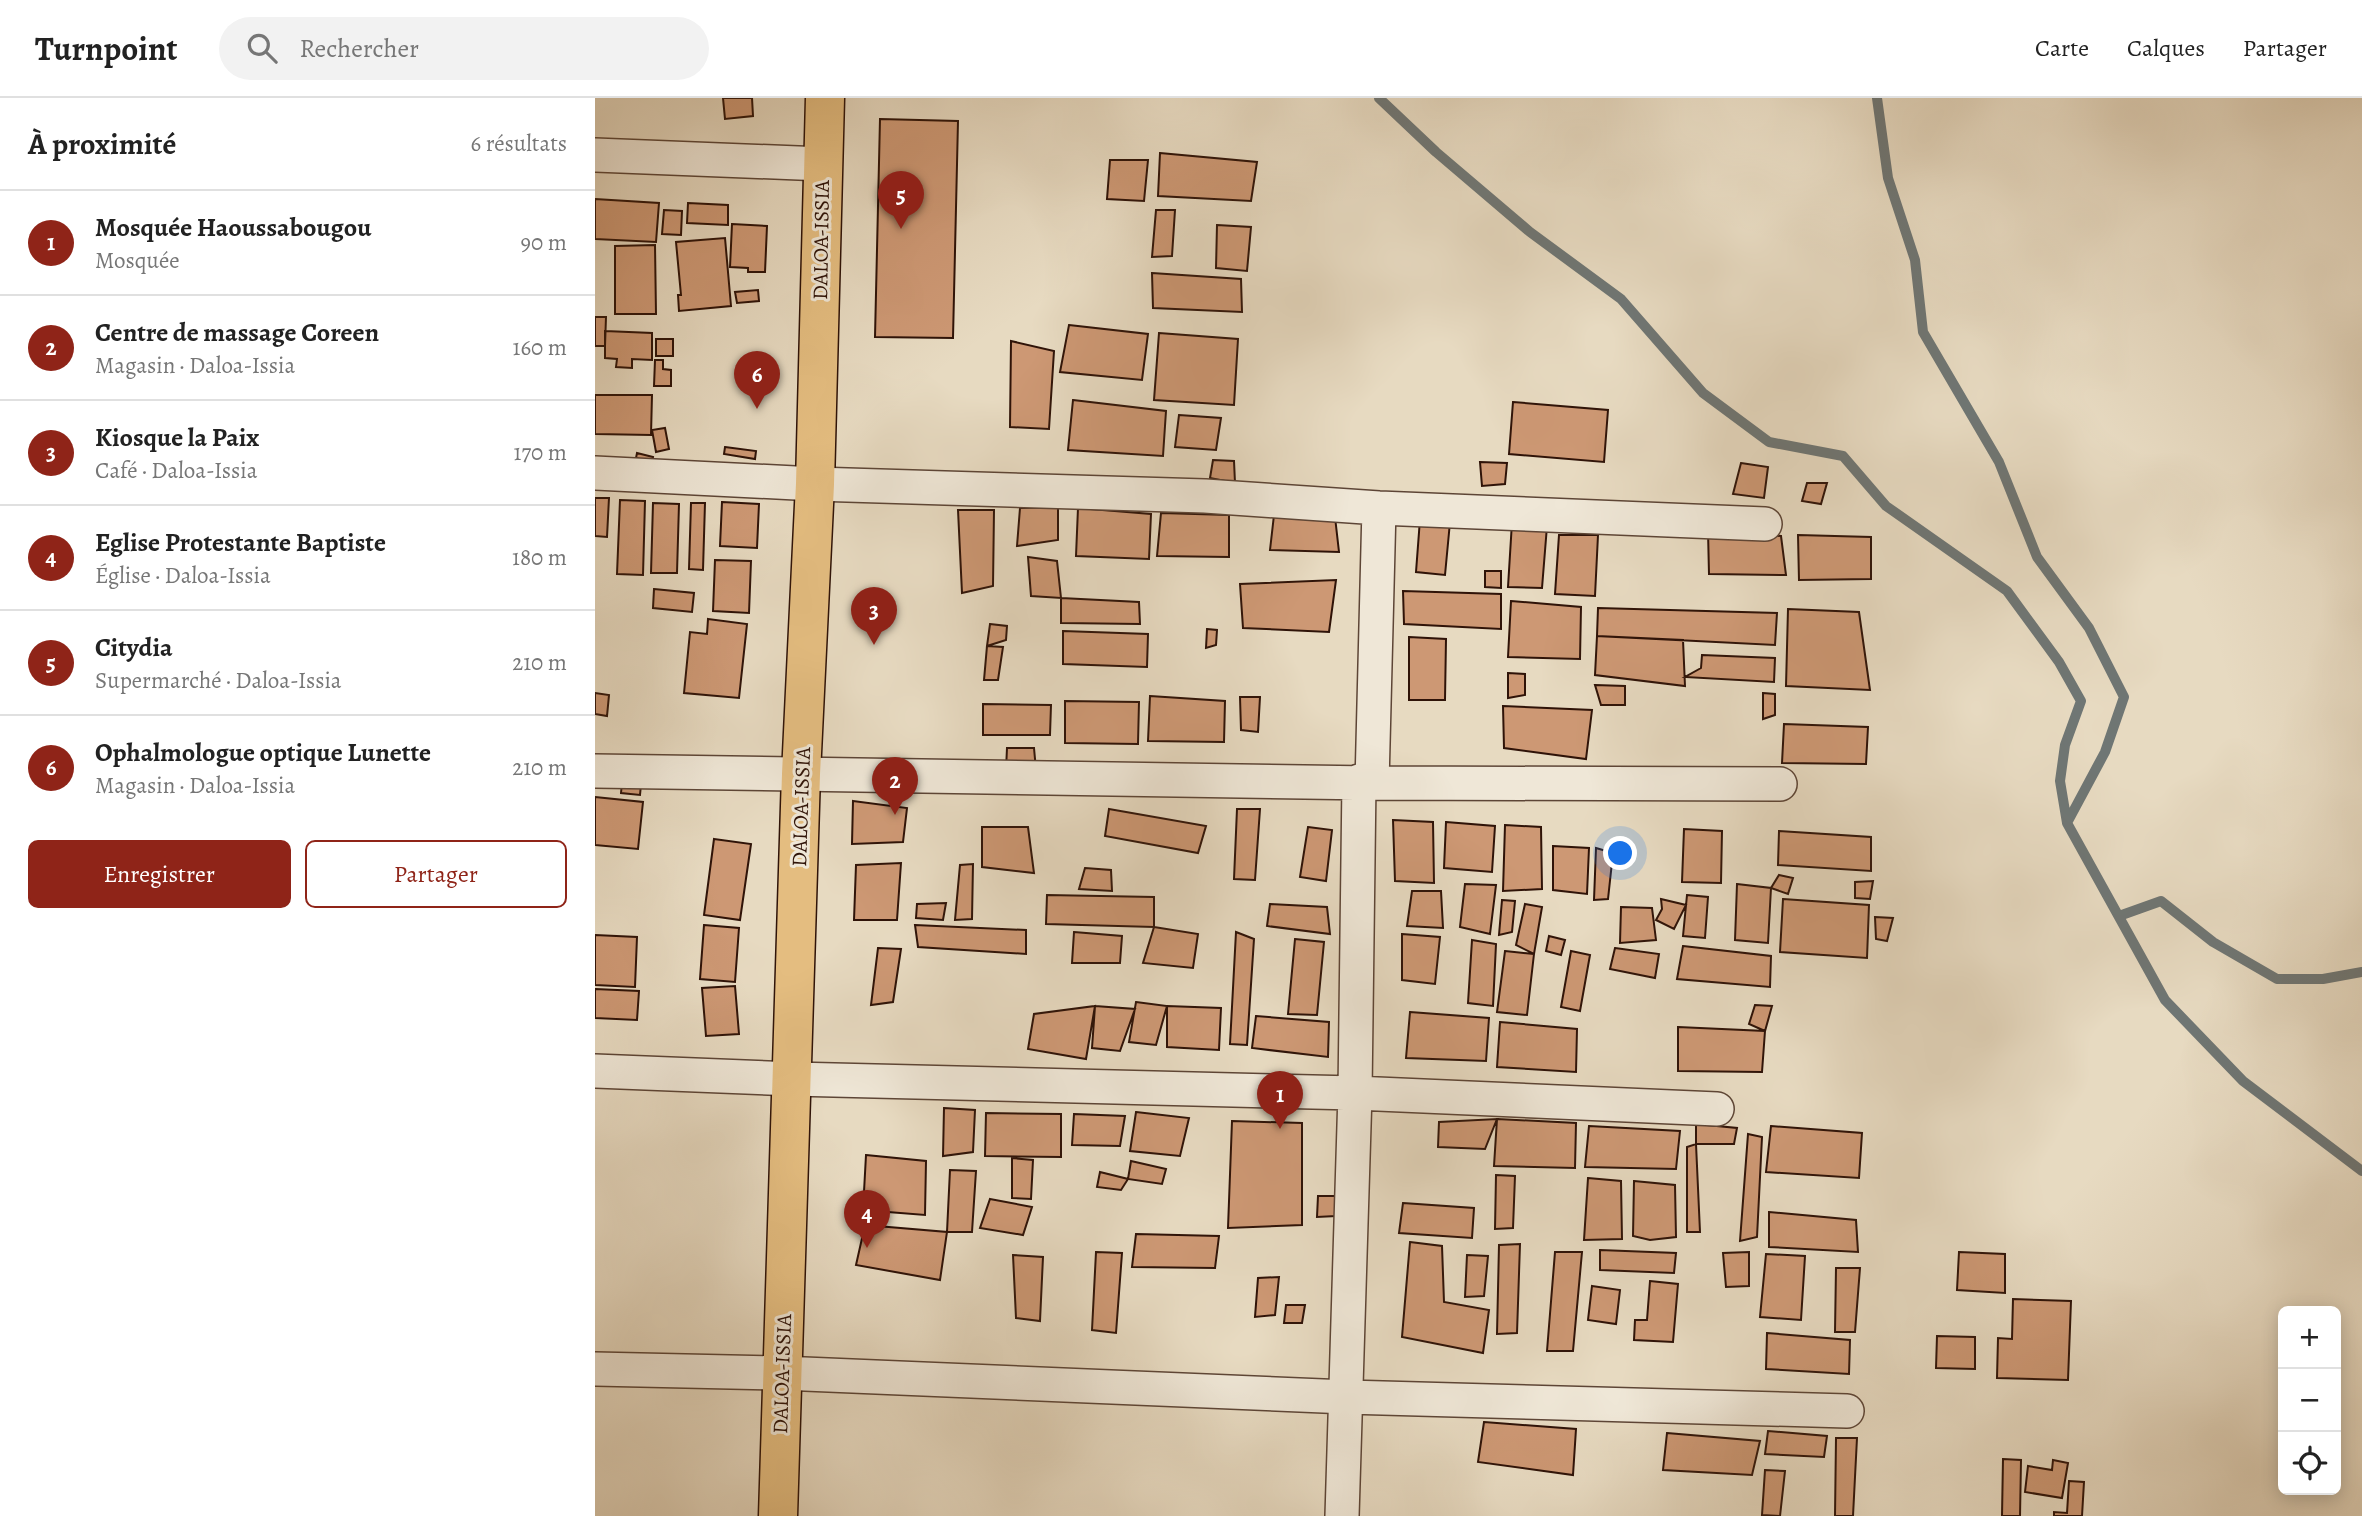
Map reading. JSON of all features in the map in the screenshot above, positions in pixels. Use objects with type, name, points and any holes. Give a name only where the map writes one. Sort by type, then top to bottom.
[{"type":"main road","name":"DALOA-ISSIA","points":[[778,1516],[801,774],[815,484],[825,98]]},
{"type":"street","points":[[595,155],[823,164]]},
{"type":"street","points":[[595,473],[815,484],[1205,496],[1379,508],[1765,524]]},
{"type":"street","points":[[1342,1516],[1366,782],[1379,508]]},
{"type":"street","points":[[595,771],[1366,782],[1780,784]]},
{"type":"street","points":[[595,1071],[793,1079],[1355,1093],[1717,1109]]},
{"type":"street","points":[[595,1369],[781,1373],[1347,1397],[1847,1411]]},
{"type":"building","points":[[723,98],[752,98],[753,116],[725,119]]},
{"type":"building","points":[[880,119],[958,121],[953,338],[875,337]]},
{"type":"building","points":[[1160,153],[1257,162],[1251,201],[1158,196]]},
{"type":"building","points":[[1110,160],[1148,160],[1144,201],[1107,199]]},
{"type":"building","points":[[595,199],[659,203],[656,242],[595,239]]},
{"type":"building","points":[[688,203],[728,205],[728,225],[687,223]]},
{"type":"building","points":[[664,210],[682,211],[681,235],[662,234]]},
{"type":"building","points":[[1156,210],[1175,210],[1172,256],[1152,257]]},
{"type":"building","points":[[732,224],[767,226],[765,272],[748,272],[748,268],[730,267]]},
{"type":"building","points":[[1217,225],[1251,227],[1247,271],[1216,268]]},
{"type":"building","points":[[725,238],[731,306],[679,311],[678,295],[681,295],[676,242]]},
{"type":"building","points":[[655,245],[656,314],[615,314],[615,246]]},
{"type":"building","points":[[1152,273],[1241,279],[1242,312],[1153,308]]},
{"type":"building","points":[[758,290],[759,301],[737,303],[735,292]]},
{"type":"building","points":[[595,317],[606,317],[605,346],[595,346]]},
{"type":"building","points":[[1069,325],[1148,334],[1142,380],[1060,372]]},
{"type":"building","points":[[605,331],[652,333],[652,360],[632,359],[632,368],[616,367],[617,359],[605,358]]},
{"type":"building","points":[[1159,333],[1238,339],[1234,405],[1154,400]]},
{"type":"building","points":[[656,339],[673,339],[673,356],[656,356]]},
{"type":"building","points":[[1011,341],[1054,351],[1049,429],[1010,427]]},
{"type":"building","points":[[655,360],[663,360],[663,369],[671,370],[671,386],[654,386]]},
{"type":"building","points":[[595,395],[652,395],[651,435],[595,434]]},
{"type":"building","points":[[1073,400],[1166,411],[1163,456],[1068,450]]},
{"type":"building","points":[[1513,402],[1608,410],[1604,462],[1509,454]]},
{"type":"building","points":[[1179,415],[1221,418],[1216,450],[1175,447]]},
{"type":"building","points":[[665,428],[669,449],[656,452],[652,430]]},
{"type":"building","points":[[725,447],[756,451],[755,459],[724,454]]},
{"type":"building","points":[[637,453],[653,457],[652,462],[636,458]]},
{"type":"building","points":[[1213,460],[1234,461],[1235,483],[1210,478]]},
{"type":"building","points":[[1480,462],[1507,463],[1505,484],[1482,486]]},
{"type":"building","points":[[1741,463],[1768,467],[1764,498],[1733,494]]},
{"type":"building","points":[[1807,483],[1827,483],[1821,504],[1802,501]]},
{"type":"building","points":[[595,498],[609,498],[607,537],[595,536]]},
{"type":"building","points":[[620,500],[645,501],[643,575],[617,574]]},
{"type":"building","points":[[722,502],[759,504],[757,548],[720,546]]},
{"type":"building","points":[[653,503],[679,504],[677,573],[651,573]]},
{"type":"building","points":[[691,503],[705,503],[703,570],[689,569]]},
{"type":"building","points":[[1058,507],[1058,540],[1017,546],[1020,508]]},
{"type":"building","points":[[1078,508],[1151,514],[1149,559],[1076,556]]},
{"type":"building","points":[[958,510],[994,510],[993,586],[962,593]]},
{"type":"building","points":[[1161,513],[1229,515],[1229,557],[1157,556]]},
{"type":"building","points":[[1274,515],[1335,517],[1339,552],[1270,550]]},
{"type":"building","points":[[1420,519],[1450,522],[1445,575],[1416,572]]},
{"type":"building","points":[[1512,522],[1547,526],[1542,588],[1508,587]]},
{"type":"building","points":[[1708,531],[1781,536],[1786,575],[1709,574]]},
{"type":"building","points":[[1559,535],[1598,535],[1595,596],[1555,594]]},
{"type":"building","points":[[1798,535],[1871,537],[1871,579],[1799,580]]},
{"type":"building","points":[[1028,557],[1057,561],[1061,598],[1031,596]]},
{"type":"building","points":[[715,560],[751,561],[749,613],[713,611]]},
{"type":"building","points":[[1485,571],[1501,571],[1501,588],[1485,587]]},
{"type":"building","points":[[1336,580],[1329,632],[1243,628],[1240,584]]},
{"type":"building","points":[[654,589],[694,593],[692,612],[653,608]]},
{"type":"building","points":[[1403,591],[1501,594],[1501,629],[1404,624]]},
{"type":"building","points":[[1061,598],[1139,602],[1140,624],[1061,623]]},
{"type":"building","points":[[1511,601],[1581,607],[1580,659],[1508,657]]},
{"type":"building","points":[[1598,608],[1777,613],[1775,645],[1597,636]]},
{"type":"building","points":[[1788,609],[1859,612],[1870,690],[1786,686]]},
{"type":"building","points":[[708,619],[747,624],[739,698],[684,693],[690,632],[707,634]]},
{"type":"building","points":[[990,624],[1007,626],[1006,640],[987,646]]},
{"type":"building","points":[[1207,629],[1217,630],[1216,645],[1206,648]]},
{"type":"building","points":[[1063,631],[1148,634],[1147,667],[1063,664]]},
{"type":"building","points":[[1597,636],[1683,640],[1685,686],[1595,675]]},
{"type":"building","points":[[1409,637],[1446,639],[1445,700],[1409,700]]},
{"type":"building","points":[[987,646],[1003,647],[998,680],[984,680]]},
{"type":"building","points":[[1702,655],[1775,658],[1774,682],[1685,677],[1701,668]]},
{"type":"building","points":[[1508,673],[1525,674],[1525,695],[1508,698]]},
{"type":"building","points":[[1595,685],[1625,686],[1625,705],[1601,705]]},
{"type":"building","points":[[595,693],[609,695],[607,716],[595,714]]},
{"type":"building","points":[[1763,693],[1775,694],[1775,715],[1763,719]]},
{"type":"building","points":[[1150,696],[1225,701],[1224,742],[1148,741]]},
{"type":"building","points":[[1240,697],[1260,697],[1258,732],[1241,730]]},
{"type":"building","points":[[1065,701],[1139,702],[1138,744],[1065,743]]},
{"type":"building","points":[[983,704],[1051,705],[1050,735],[983,735]]},
{"type":"building","points":[[1503,706],[1592,710],[1586,759],[1504,748]]},
{"type":"building","points":[[1784,724],[1868,727],[1866,764],[1782,763]]},
{"type":"building","points":[[1007,748],[1034,748],[1036,770],[1006,770]]},
{"type":"building","points":[[623,772],[642,774],[640,795],[621,793]]},
{"type":"building","points":[[595,797],[643,802],[638,849],[595,845]]},
{"type":"building","points":[[853,801],[907,808],[903,842],[852,844]]},
{"type":"building","points":[[1109,809],[1206,826],[1198,853],[1105,836]]},
{"type":"building","points":[[1237,809],[1260,809],[1255,880],[1234,879]]},
{"type":"building","points":[[1393,820],[1433,822],[1434,883],[1395,881]]},
{"type":"building","points":[[1446,822],[1495,826],[1492,872],[1444,868]]},
{"type":"building","points":[[1505,825],[1541,827],[1542,889],[1503,891]]},
{"type":"building","points":[[982,827],[1028,827],[1034,873],[982,867]]},
{"type":"building","points":[[1308,827],[1332,830],[1326,881],[1300,877]]},
{"type":"building","points":[[1684,829],[1722,831],[1721,883],[1682,882]]},
{"type":"building","points":[[1779,831],[1871,837],[1871,871],[1778,865]]},
{"type":"building","points":[[714,839],[751,844],[740,920],[704,915]]},
{"type":"building","points":[[1553,846],[1589,848],[1587,894],[1553,890]]},
{"type":"building","points":[[1596,848],[1613,853],[1608,899],[1594,900]]},
{"type":"building","points":[[901,863],[897,920],[854,920],[856,865]]},
{"type":"building","points":[[973,864],[972,919],[955,920],[960,865]]},
{"type":"building","points":[[1085,868],[1111,870],[1112,891],[1079,889]]},
{"type":"building","points":[[1779,875],[1793,878],[1788,894],[1771,888]]},
{"type":"building","points":[[1873,881],[1870,899],[1855,898],[1855,882]]},
{"type":"building","points":[[1465,884],[1496,885],[1490,934],[1460,927]]},
{"type":"building","points":[[1737,884],[1771,888],[1768,943],[1735,940]]},
{"type":"building","points":[[1412,891],[1441,891],[1443,928],[1407,926]]},
{"type":"building","points":[[1047,895],[1154,897],[1154,927],[1046,924]]},
{"type":"building","points":[[1687,895],[1708,897],[1705,938],[1683,936]]},
{"type":"building","points":[[1661,899],[1686,905],[1674,929],[1656,920],[1662,909]]},
{"type":"building","points":[[1783,899],[1869,905],[1867,958],[1780,952]]},
{"type":"building","points":[[1502,900],[1515,901],[1512,932],[1499,935]]},
{"type":"building","points":[[946,903],[943,920],[916,918],[917,904]]},
{"type":"building","points":[[1270,904],[1327,907],[1330,934],[1267,926]]},
{"type":"building","points":[[1525,904],[1542,907],[1534,954],[1516,945]]},
{"type":"building","points":[[1621,907],[1652,908],[1656,940],[1620,943]]},
{"type":"building","points":[[1875,917],[1893,918],[1887,941],[1876,939]]},
{"type":"building","points":[[704,925],[739,928],[735,982],[700,979]]},
{"type":"building","points":[[915,925],[1026,930],[1026,954],[918,947]]},
{"type":"building","points":[[1154,927],[1198,934],[1193,968],[1143,963]]},
{"type":"building","points":[[1074,932],[1122,936],[1120,963],[1072,963]]},
{"type":"building","points":[[1236,932],[1254,939],[1247,1045],[1230,1044]]},
{"type":"building","points":[[1402,934],[1440,937],[1435,984],[1402,980]]},
{"type":"building","points":[[595,935],[637,937],[635,987],[595,985]]},
{"type":"building","points":[[1549,936],[1565,940],[1561,955],[1546,951]]},
{"type":"building","points":[[1295,939],[1324,942],[1317,1015],[1288,1014]]},
{"type":"building","points":[[1472,940],[1496,944],[1493,1006],[1468,1003]]},
{"type":"building","points":[[1683,946],[1771,956],[1770,987],[1677,979]]},
{"type":"building","points":[[878,948],[901,949],[893,1002],[871,1005]]},
{"type":"building","points":[[1615,948],[1659,954],[1655,978],[1610,969]]},
{"type":"building","points":[[1505,951],[1534,954],[1527,1015],[1497,1012]]},
{"type":"building","points":[[1571,951],[1590,955],[1580,1011],[1561,1007]]},
{"type":"building","points":[[735,986],[739,1034],[706,1036],[702,988]]},
{"type":"building","points":[[595,989],[639,991],[637,1020],[595,1018]]},
{"type":"building","points":[[1136,1002],[1167,1006],[1156,1045],[1129,1042]]},
{"type":"building","points":[[1755,1005],[1772,1006],[1765,1031],[1749,1024]]},
{"type":"building","points":[[1095,1006],[1135,1009],[1120,1051],[1092,1048]]},
{"type":"building","points":[[1095,1006],[1086,1059],[1028,1049],[1034,1014]]},
{"type":"building","points":[[1167,1006],[1221,1008],[1219,1050],[1167,1047]]},
{"type":"building","points":[[1410,1012],[1489,1018],[1486,1061],[1406,1058]]},
{"type":"building","points":[[1256,1016],[1329,1022],[1328,1057],[1252,1048]]},
{"type":"building","points":[[1500,1022],[1577,1029],[1576,1072],[1497,1067]]},
{"type":"building","points":[[1678,1027],[1765,1031],[1762,1072],[1678,1071]]},
{"type":"building","points":[[944,1108],[975,1110],[973,1152],[943,1156]]},
{"type":"building","points":[[1136,1112],[1189,1118],[1180,1156],[1130,1151]]},
{"type":"building","points":[[986,1113],[1061,1114],[1061,1157],[985,1156]]},
{"type":"building","points":[[1074,1114],[1125,1116],[1120,1146],[1072,1145]]},
{"type":"building","points":[[1497,1119],[1576,1123],[1575,1168],[1494,1166]]},
{"type":"building","points":[[1497,1119],[1485,1149],[1438,1147],[1439,1122]]},
{"type":"building","points":[[1232,1121],[1302,1123],[1302,1225],[1228,1228]]},
{"type":"building","points":[[1696,1124],[1737,1128],[1734,1144],[1696,1144]]},
{"type":"building","points":[[1589,1126],[1680,1131],[1676,1169],[1585,1167]]},
{"type":"building","points":[[1771,1126],[1862,1133],[1859,1178],[1766,1172]]},
{"type":"building","points":[[1748,1134],[1762,1137],[1757,1237],[1740,1241]]},
{"type":"building","points":[[1696,1144],[1700,1232],[1687,1232],[1687,1147]]},
{"type":"building","points":[[866,1155],[926,1161],[925,1215],[863,1210]]},
{"type":"building","points":[[1012,1158],[1033,1160],[1031,1199],[1012,1198]]},
{"type":"building","points":[[1131,1161],[1166,1169],[1162,1184],[1128,1179]]},
{"type":"building","points":[[950,1170],[976,1171],[972,1232],[947,1232]]},
{"type":"building","points":[[1100,1172],[1128,1179],[1121,1190],[1097,1187]]},
{"type":"building","points":[[1496,1175],[1515,1176],[1513,1228],[1495,1229]]},
{"type":"building","points":[[1588,1178],[1621,1181],[1622,1239],[1584,1240]]},
{"type":"building","points":[[1634,1181],[1675,1185],[1676,1237],[1650,1240],[1633,1236]]},
{"type":"building","points":[[1318,1196],[1336,1196],[1336,1216],[1317,1217]]},
{"type":"building","points":[[990,1199],[1032,1207],[1023,1235],[980,1228]]},
{"type":"building","points":[[1403,1203],[1474,1208],[1472,1238],[1399,1233]]},
{"type":"building","points":[[1769,1212],[1856,1220],[1858,1252],[1769,1247]]},
{"type":"building","points":[[865,1225],[947,1232],[940,1280],[856,1265]]},
{"type":"building","points":[[1136,1234],[1219,1236],[1215,1268],[1132,1267]]},
{"type":"building","points":[[1410,1242],[1442,1246],[1444,1302],[1489,1310],[1483,1353],[1402,1337]]},
{"type":"building","points":[[1520,1244],[1517,1333],[1497,1334],[1499,1245]]},
{"type":"building","points":[[1600,1250],[1676,1253],[1674,1273],[1600,1270]]},
{"type":"building","points":[[1096,1252],[1122,1253],[1116,1333],[1092,1330]]},
{"type":"building","points":[[1555,1252],[1582,1252],[1573,1351],[1547,1351]]},
{"type":"building","points":[[1749,1252],[1749,1286],[1726,1287],[1723,1253]]},
{"type":"building","points":[[1959,1252],[2005,1254],[2005,1293],[1957,1290]]},
{"type":"building","points":[[1766,1254],[1805,1256],[1801,1320],[1760,1317]]},
{"type":"building","points":[[1013,1255],[1043,1257],[1040,1321],[1016,1318]]},
{"type":"building","points":[[1467,1255],[1488,1256],[1484,1296],[1465,1297]]},
{"type":"building","points":[[1836,1268],[1860,1268],[1855,1332],[1835,1332]]},
{"type":"building","points":[[1279,1277],[1275,1315],[1255,1317],[1258,1278]]},
{"type":"building","points":[[1650,1281],[1678,1284],[1673,1342],[1634,1340],[1635,1320],[1647,1320]]},
{"type":"building","points":[[1592,1286],[1620,1290],[1616,1324],[1588,1320]]},
{"type":"building","points":[[2013,1299],[2071,1301],[2068,1380],[1997,1378],[1998,1338],[2012,1339]]},
{"type":"building","points":[[1286,1305],[1305,1305],[1302,1323],[1284,1323]]},
{"type":"building","points":[[1767,1333],[1850,1340],[1849,1374],[1766,1369]]},
{"type":"building","points":[[1937,1336],[1975,1337],[1975,1369],[1936,1368]]},
{"type":"building","points":[[1484,1422],[1576,1429],[1573,1475],[1478,1462]]},
{"type":"building","points":[[1768,1431],[1827,1436],[1824,1457],[1765,1454]]},
{"type":"building","points":[[1667,1433],[1760,1441],[1752,1475],[1663,1470]]},
{"type":"building","points":[[1836,1438],[1857,1438],[1853,1516],[1835,1516]]},
{"type":"building","points":[[2003,1459],[2021,1460],[2020,1516],[2002,1516]]},
{"type":"building","points":[[2053,1460],[2068,1463],[2062,1498],[2025,1492],[2028,1466],[2052,1470]]},
{"type":"building","points":[[1765,1470],[1785,1471],[1780,1516],[1762,1515]]},
{"type":"building","points":[[2069,1481],[2084,1482],[2082,1516],[2054,1516],[2054,1512],[2067,1513]]},
{"type":"waterway","points":[[1379,98],[1436,152],[1530,232],[1621,299],[1703,393],[1769,442],[1843,456],[1886,506],[2007,591],[2059,662],[2081,701],[2065,745],[2060,781],[2067,823],[2165,1000],[2243,1081],[2362,1171]]},
{"type":"waterway","points":[[1877,98],[1888,178],[1915,260],[1923,332],[1999,462],[2037,557],[2089,628],[2124,697],[2105,752],[2067,823]]},
{"type":"waterway","points":[[2119,916],[2161,901],[2213,942],[2277,979],[2323,979],[2362,972]]},
{"type":"place","name":"Citydia","points":[[901,229]]},
{"type":"place","name":"Ophalmologue optique Lunette","points":[[757,409]]},
{"type":"place","name":"Kiosque la Paix","points":[[874,645]]},
{"type":"place","name":"Centre de massage Coreen","points":[[895,815]]},
{"type":"place","name":"Mosquée Haoussabougou","points":[[1280,1129]]},
{"type":"place","name":"Eglise Protestante Baptiste","points":[[867,1248]]}]
